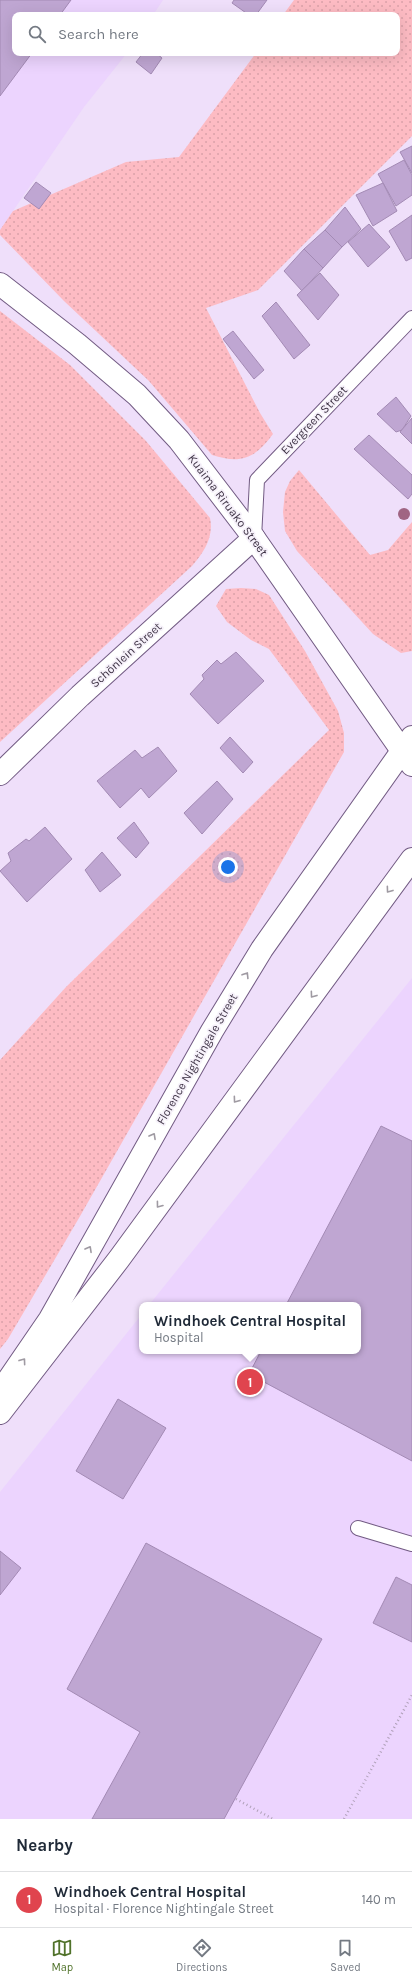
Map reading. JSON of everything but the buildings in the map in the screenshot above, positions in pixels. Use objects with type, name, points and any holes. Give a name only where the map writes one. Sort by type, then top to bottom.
[{"type":"main road","name":"Kuaima Riruako Street","points":[[0,284],[77,344],[137,395],[179,440],[254,538],[408,751]]},
{"type":"main road","name":"Schönlein Street","points":[[0,774],[80,696],[254,538]]},
{"type":"main road","name":"Florence Nightingale Street","points":[[0,1392],[50,1319],[212,1031],[262,949],[408,751]]},
{"type":"main road","points":[[0,1413],[137,1234],[412,859]]},
{"type":"lane","name":"Evergreen Street","points":[[254,538],[257,480],[412,318]]},
{"type":"lane","points":[[358,1528],[412,1544]]},
{"type":"path","points":[[344,1819],[412,1695]]},
{"type":"path","points":[[236,1799],[273,1819]]},
{"type":"shaded area","points":[[0,0],[163,0],[155,12],[12,12],[12,56],[125,56],[84,107],[0,230]]},
{"type":"shaded area","points":[[294,0],[412,0],[412,136],[258,290],[206,308],[260,413],[273,434],[260,449],[253,454],[239,459],[222,458],[212,455],[149,381],[64,301],[0,235],[0,230],[13,211],[126,162],[179,157],[254,56],[400,56],[400,12],[285,12]]},
{"type":"shaded area","points":[[0,311],[70,365],[146,441],[210,518],[211,532],[204,550],[192,566],[0,742]]},
{"type":"shaded area","points":[[299,470],[370,555],[388,550],[412,522],[412,651],[401,653],[373,634],[297,551],[285,531],[283,512],[285,492],[290,481]]},
{"type":"shaded area","points":[[226,589],[256,589],[269,595],[305,651],[338,711],[344,733],[344,752],[79,1218],[8,1339],[0,1349],[0,1060],[66,987],[329,730],[269,649],[251,640],[227,622],[216,606]]},
{"type":"shaded area","points":[[412,978],[412,1819],[0,1819],[0,1492],[139,1318],[139,1354],[361,1354],[361,1302],[151,1302]]},
{"type":"place","name":"Windhoek Central Hospital","points":[[250,1382]]}]
